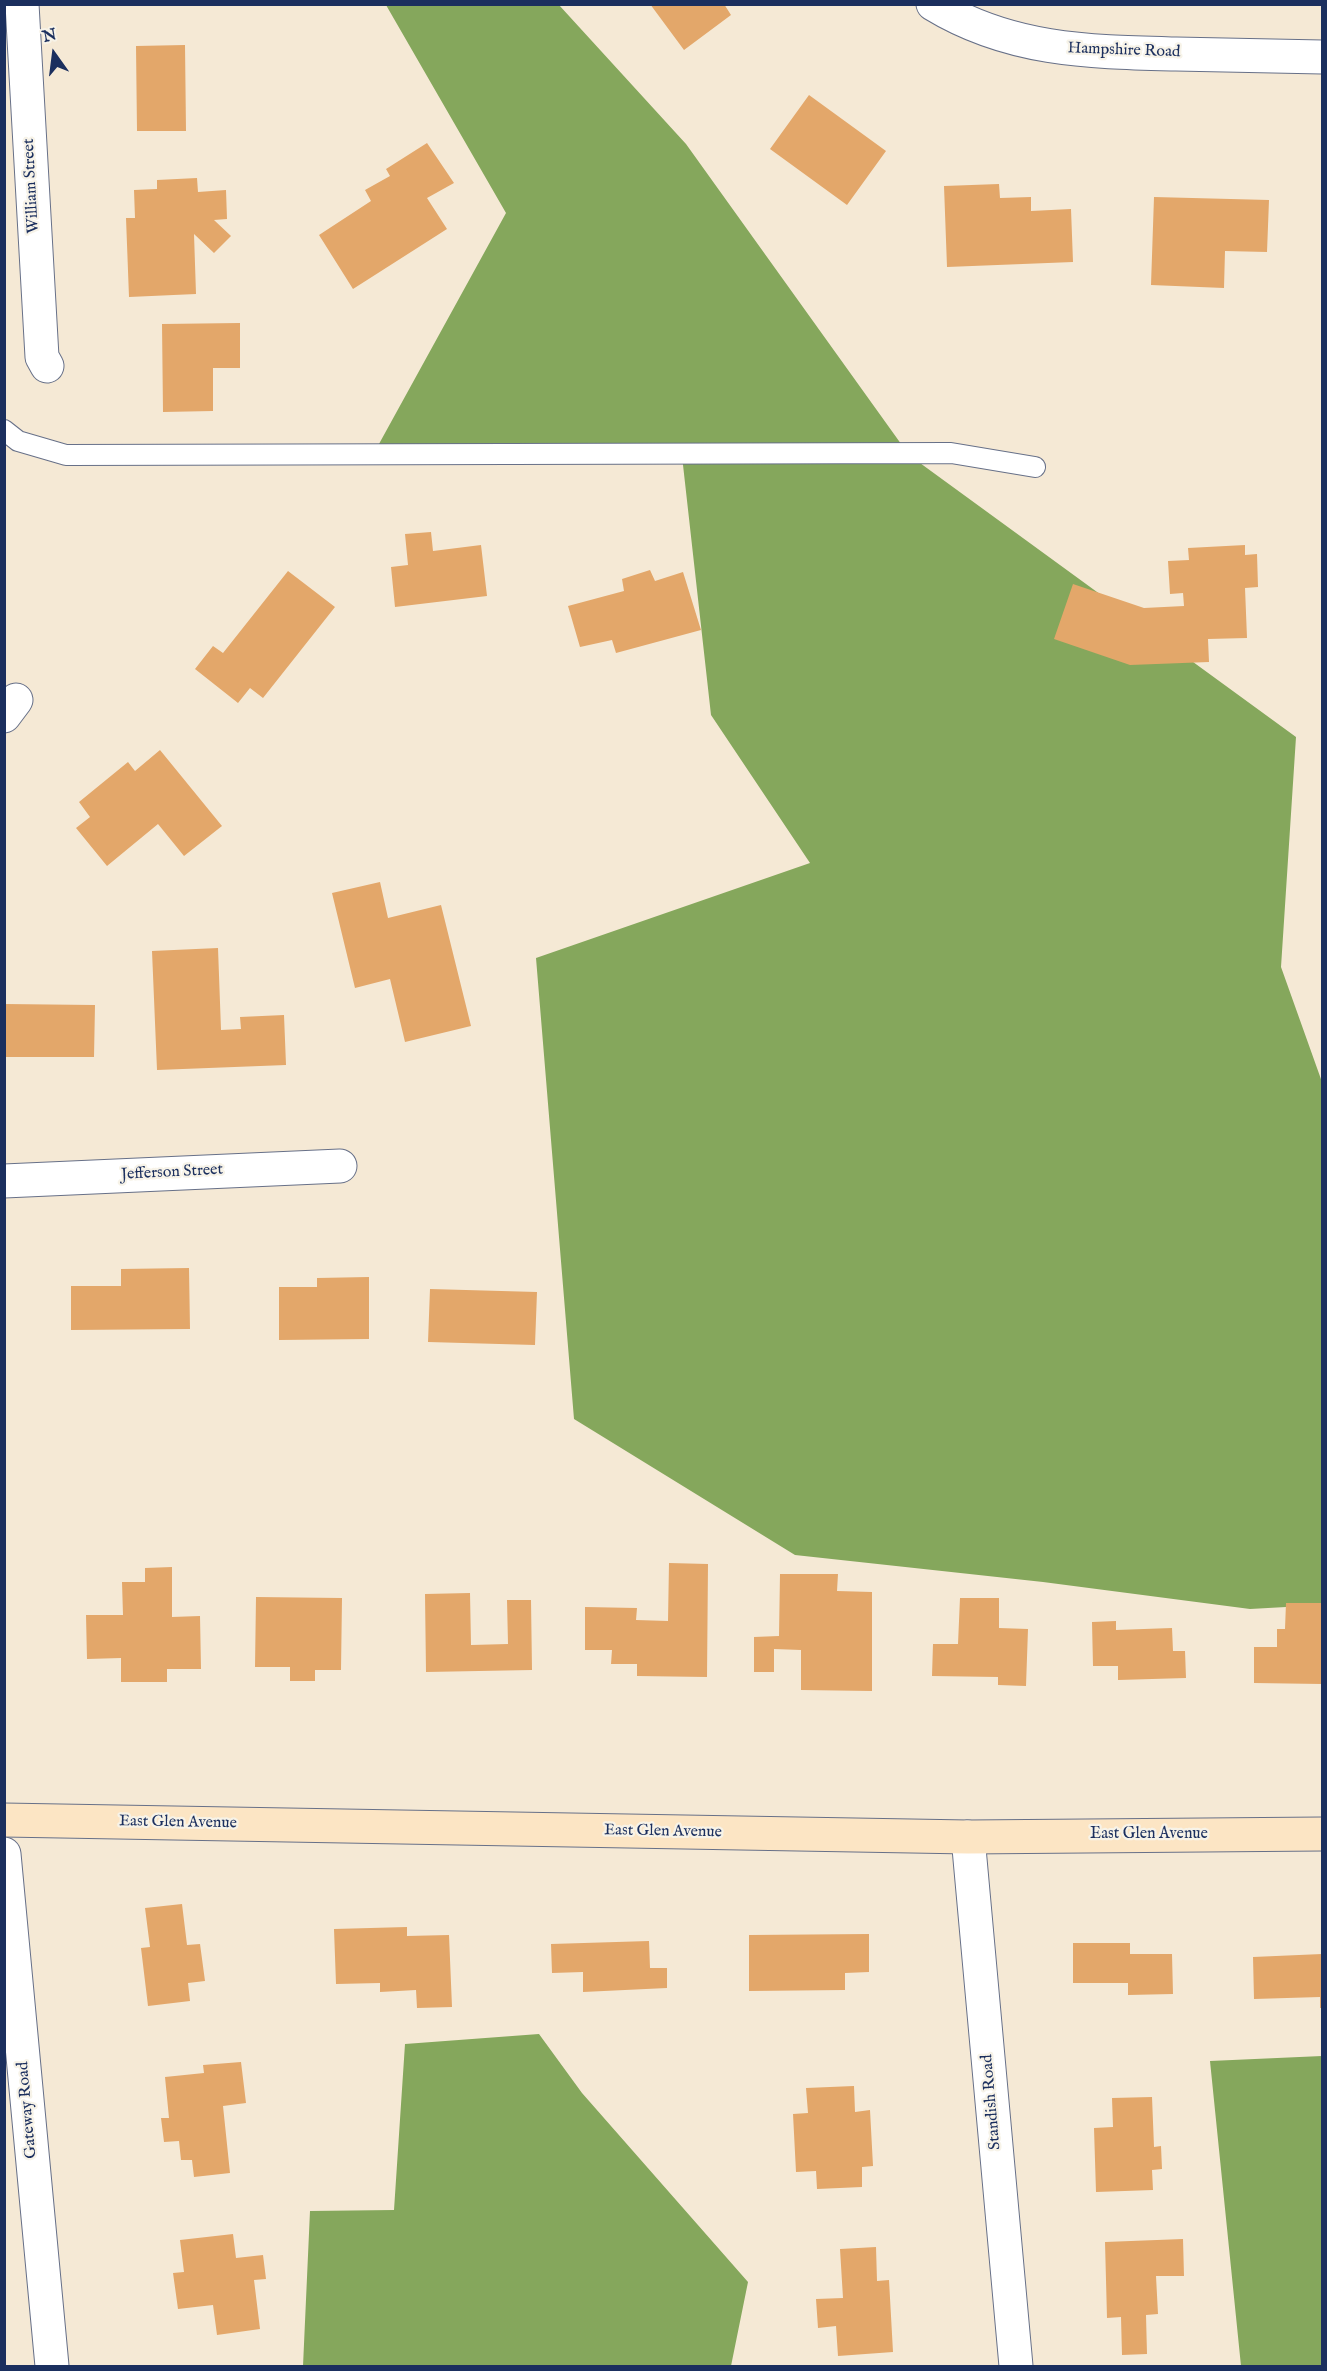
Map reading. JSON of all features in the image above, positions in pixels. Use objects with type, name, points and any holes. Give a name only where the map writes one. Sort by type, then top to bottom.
[{"type":"street","name":"William Street","points":[[22,4],[42,357],[46,366]]},
{"type":"street","name":"Hampshire Road","points":[[933,4],[950,15],[1004,36],[1060,49],[1323,57]]},
{"type":"street","name":"Jefferson Street","points":[[4,1181],[340,1166]]},
{"type":"street","name":"East Glen Avenue","points":[[4,1820],[968,1837],[1323,1834]]},
{"type":"street","name":"Standish Road","points":[[968,1837],[1016,2367]]},
{"type":"street","name":"Gateway Road","points":[[4,1854],[52,2367]]},
{"type":"lane","points":[[4,430],[18,441],[66,455],[951,453],[1035,467]]},
{"type":"green space","points":[[386,5],[559,5],[686,144],[909,455],[1296,737],[1281,967],[1322,1082],[1322,1605],[1250,1609],[1043,1582],[795,1555],[574,1419],[536,958],[810,863],[711,715],[681,447],[374,453],[506,213]]},
{"type":"green space","points":[[539,2034],[582,2093],[748,2282],[731,2366],[303,2366],[310,2211],[394,2210],[405,2044]]},
{"type":"green space","points":[[1322,2056],[1322,2366],[1241,2366],[1210,2061]]},
{"type":"building","points":[[650,4],[724,4],[731,15],[684,50]]},
{"type":"building","points":[[185,45],[186,131],[137,131],[136,46]]},
{"type":"building","points":[[809,95],[886,151],[847,205],[770,149]]},
{"type":"building","points":[[427,143],[454,183],[427,198],[447,229],[353,289],[319,235],[371,201],[365,190],[390,176],[386,169]]},
{"type":"building","points":[[197,178],[198,192],[226,190],[227,219],[214,220],[231,236],[214,253],[194,234],[196,294],[129,297],[126,218],[135,218],[134,190],[157,189],[157,180]]},
{"type":"building","points":[[999,184],[1000,198],[1031,197],[1031,211],[1071,209],[1073,262],[947,267],[944,186]]},
{"type":"building","points":[[1154,197],[1269,200],[1267,252],[1225,251],[1224,288],[1151,285]]},
{"type":"building","points":[[240,323],[240,368],[213,368],[213,411],[163,412],[162,324]]},
{"type":"building","points":[[431,532],[433,551],[481,545],[487,596],[395,607],[391,567],[408,565],[405,534]]},
{"type":"building","points":[[1245,545],[1245,555],[1257,554],[1258,587],[1245,588],[1247,638],[1208,639],[1209,662],[1130,665],[1054,639],[1073,584],[1144,608],[1184,606],[1183,593],[1170,594],[1168,561],[1189,560],[1188,548]]},
{"type":"building","points":[[650,570],[655,581],[683,572],[701,630],[616,653],[612,640],[580,647],[568,606],[624,591],[622,579]]},
{"type":"building","points":[[288,571],[335,607],[263,698],[250,688],[238,703],[195,669],[213,646],[223,653]]},
{"type":"building","points":[[160,750],[222,826],[184,856],[158,824],[107,866],[76,828],[90,817],[79,802],[128,762],[135,771]]},
{"type":"building","points":[[380,882],[388,918],[441,905],[471,1026],[405,1042],[390,979],[355,988],[332,893]]},
{"type":"building","points":[[218,948],[221,1030],[241,1029],[240,1017],[284,1015],[286,1065],[157,1070],[152,951]]},
{"type":"building","points":[[4,1004],[95,1005],[94,1057],[4,1057]]},
{"type":"building","points":[[189,1268],[190,1329],[71,1330],[71,1286],[121,1286],[121,1269]]},
{"type":"building","points":[[369,1277],[369,1339],[279,1340],[279,1287],[317,1287],[317,1278]]},
{"type":"building","points":[[430,1289],[537,1292],[535,1345],[428,1342]]},
{"type":"building","points":[[669,1563],[708,1564],[707,1677],[637,1676],[637,1664],[611,1664],[612,1650],[585,1650],[585,1607],[637,1608],[636,1620],[668,1621]]},
{"type":"building","points":[[172,1567],[172,1617],[200,1616],[201,1669],[167,1669],[167,1682],[121,1682],[121,1658],[87,1659],[86,1615],[123,1615],[122,1582],[145,1582],[145,1568]]},
{"type":"building","points":[[780,1574],[838,1574],[837,1591],[872,1592],[872,1691],[801,1690],[801,1650],[774,1649],[774,1672],[754,1672],[754,1637],[779,1636]]},
{"type":"building","points":[[470,1593],[471,1645],[508,1644],[507,1600],[531,1600],[532,1670],[426,1672],[425,1594]]},
{"type":"building","points":[[256,1597],[342,1598],[341,1670],[315,1670],[315,1681],[290,1681],[290,1667],[255,1667]]},
{"type":"building","points":[[960,1598],[999,1598],[999,1628],[1028,1629],[1026,1686],[998,1685],[998,1677],[932,1676],[933,1644],[958,1644]]},
{"type":"building","points":[[1286,1603],[1322,1603],[1322,1684],[1254,1683],[1254,1647],[1277,1647],[1277,1629],[1285,1629]]},
{"type":"building","points":[[1116,1621],[1116,1630],[1172,1628],[1173,1651],[1185,1651],[1186,1678],[1118,1680],[1118,1666],[1093,1666],[1092,1622]]},
{"type":"building","points":[[182,1904],[187,1945],[200,1944],[205,1981],[188,1983],[190,2001],[148,2006],[141,1948],[150,1947],[145,1908]]},
{"type":"building","points":[[407,1927],[407,1936],[449,1935],[452,2007],[417,2008],[416,1990],[380,1992],[380,1983],[336,1984],[334,1929]]},
{"type":"building","points":[[869,1934],[869,1972],[845,1973],[845,1990],[749,1991],[749,1935]]},
{"type":"building","points":[[649,1941],[650,1968],[667,1968],[667,1988],[583,1992],[583,1972],[552,1973],[551,1944]]},
{"type":"building","points":[[1073,1943],[1130,1943],[1130,1954],[1172,1954],[1173,1994],[1128,1995],[1128,1983],[1073,1983]]},
{"type":"building","points":[[1322,1954],[1322,2008],[1320,2008],[1320,1997],[1254,1999],[1253,1957]]},
{"type":"building","points":[[241,2062],[246,2103],[223,2106],[230,2173],[194,2177],[192,2160],[181,2160],[179,2141],[164,2142],[161,2118],[169,2118],[165,2077],[204,2073],[203,2065]]},
{"type":"building","points":[[854,2086],[855,2112],[870,2110],[873,2166],[862,2167],[862,2187],[817,2189],[816,2171],[796,2172],[793,2114],[808,2113],[806,2088]]},
{"type":"building","points":[[1152,2097],[1154,2147],[1161,2146],[1162,2169],[1152,2170],[1153,2190],[1096,2192],[1094,2128],[1113,2127],[1112,2098]]},
{"type":"building","points":[[233,2234],[236,2258],[263,2255],[266,2279],[254,2280],[260,2329],[217,2335],[213,2305],[178,2309],[173,2273],[184,2272],[180,2240]]},
{"type":"building","points":[[1183,2239],[1184,2276],[1156,2276],[1158,2314],[1146,2315],[1147,2354],[1122,2355],[1121,2317],[1107,2318],[1105,2242]]},
{"type":"building","points":[[876,2247],[877,2281],[889,2280],[893,2352],[838,2356],[836,2326],[818,2328],[816,2299],[843,2298],[840,2249]]}]
